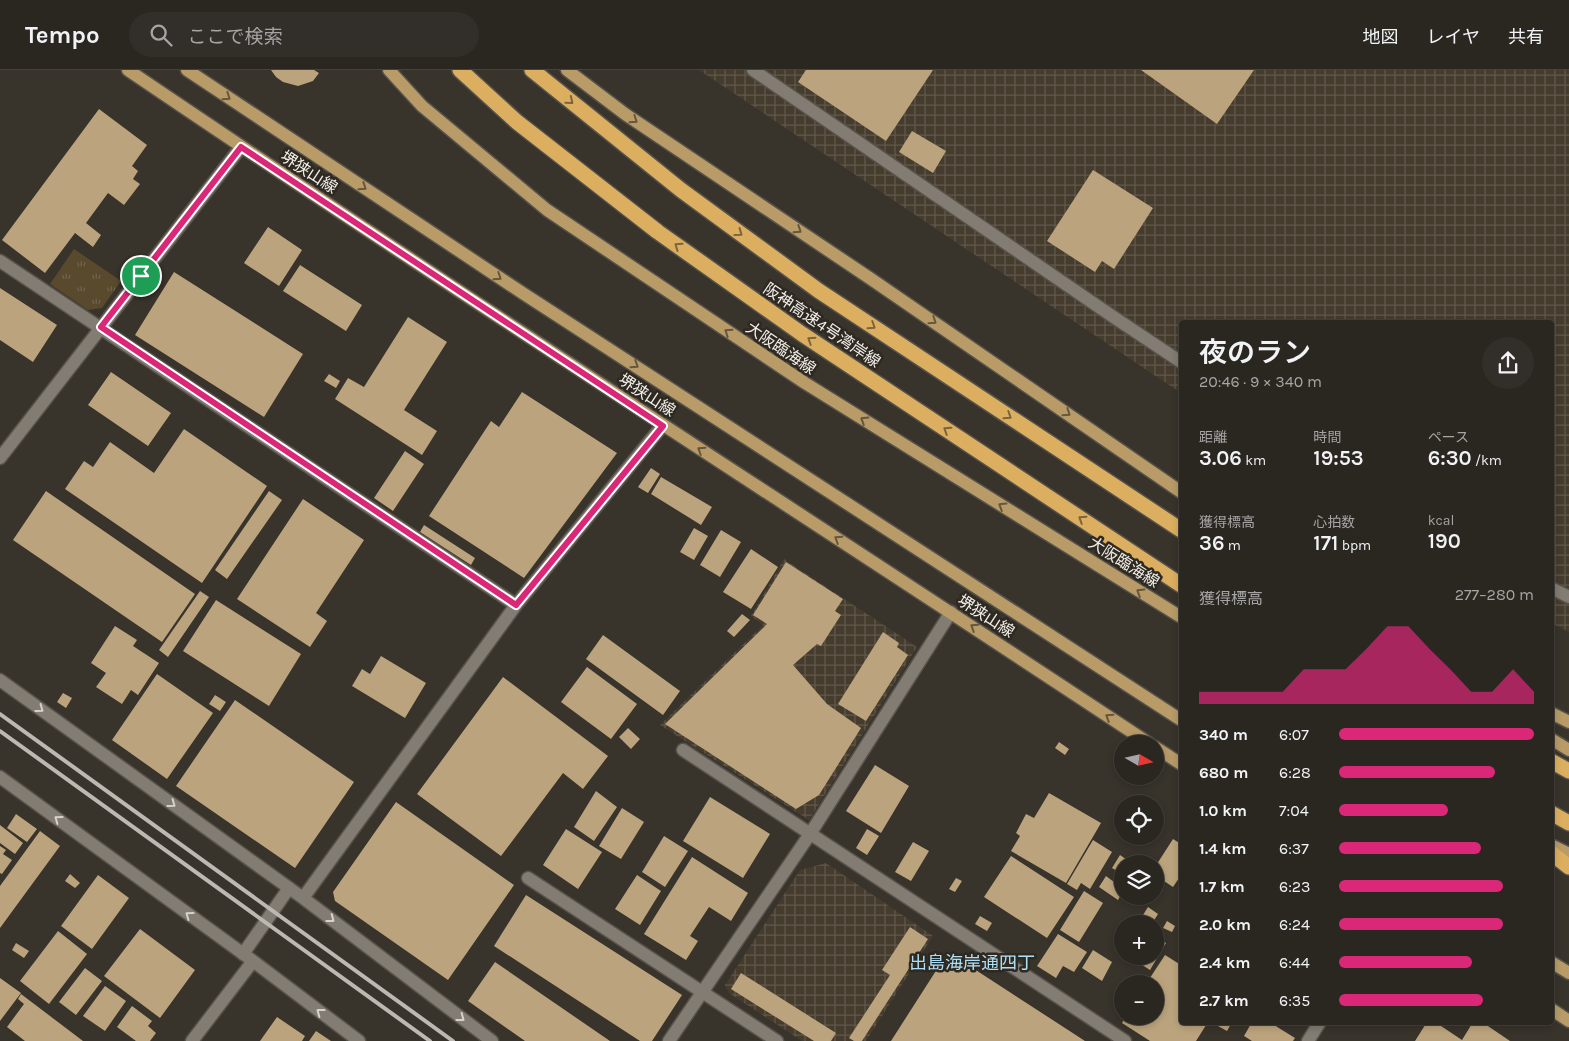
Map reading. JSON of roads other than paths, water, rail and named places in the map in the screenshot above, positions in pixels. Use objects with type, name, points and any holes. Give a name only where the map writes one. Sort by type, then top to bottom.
[{"type":"highway","name":"阪神高速4号湾岸線","points":[[460,70],[517,122],[658,232],[802,334],[1179,584]]},
{"type":"highway","name":"阪神高速4号湾岸線","points":[[532,70],[681,190],[819,291],[1179,529]]},
{"type":"highway","points":[[1554,763],[1569,771]]},
{"type":"highway","points":[[1554,815],[1569,823]]},
{"type":"highway","points":[[1554,855],[1569,867]]},
{"type":"main road","name":"堺狭山線","points":[[128,70],[241,147],[663,426],[952,612],[1136,735]]},
{"type":"main road","name":"堺狭山線","points":[[187,70],[524,294],[1179,719]]},
{"type":"main road","name":"大阪臨海線","points":[[388,70],[422,106],[547,210],[805,383],[1179,616]]},
{"type":"main road","points":[[567,70],[625,114],[1179,491]]},
{"type":"main road","points":[[1554,714],[1569,722]]},
{"type":"main road","points":[[1554,741],[1569,750]]},
{"type":"main road","points":[[1164,753],[1179,763]]},
{"type":"main road","points":[[1554,846],[1569,854]]},
{"type":"main road","points":[[1554,964],[1569,973]]},
{"type":"main road","points":[[1554,1011],[1569,1021]]},
{"type":"street","points":[[753,70],[1179,361]]},
{"type":"street","points":[[0,458],[241,147]]},
{"type":"street","points":[[0,261],[516,605]]},
{"type":"street","points":[[303,898],[516,605],[663,426]]},
{"type":"street","points":[[1554,590],[1569,597]]},
{"type":"street","points":[[669,1041],[810,834],[952,612]]},
{"type":"street","points":[[0,680],[303,898],[492,1041]]},
{"type":"street","points":[[683,750],[1125,1041]]},
{"type":"street","points":[[0,777],[248,957],[359,1041]]},
{"type":"street","points":[[528,878],[777,1041]]},
{"type":"street","points":[[192,1041],[248,957],[289,888]]},
{"type":"street","points":[[1308,1041],[1318,1025]]},
{"type":"railway","points":[[0,714],[453,1041]]},
{"type":"railway","points":[[0,731],[430,1041]]},
{"type":"district","name":"出島海岸通四丁","points":[[972,963]]}]
